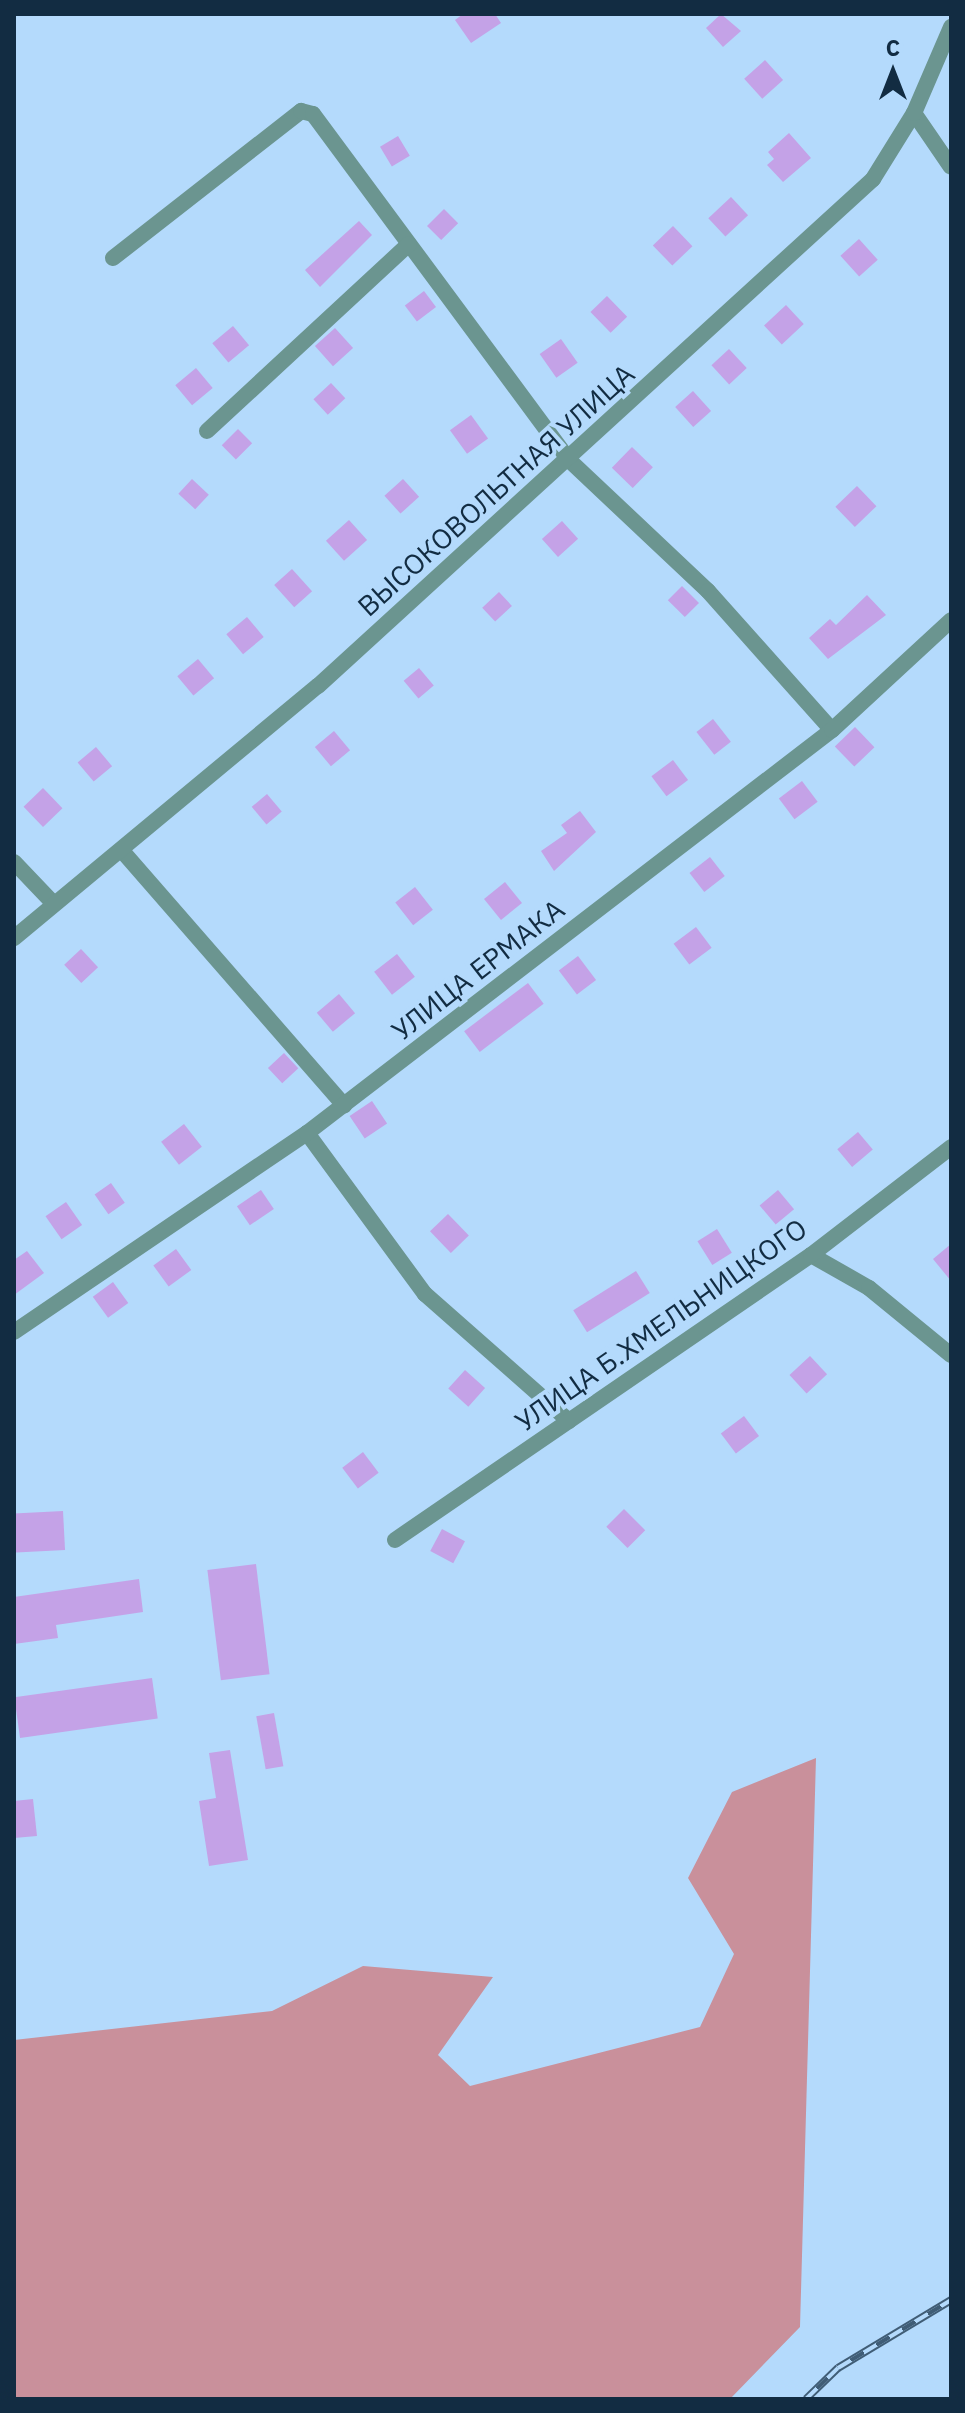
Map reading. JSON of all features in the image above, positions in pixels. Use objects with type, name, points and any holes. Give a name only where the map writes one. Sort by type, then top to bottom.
[{"type":"street","name":"ВЫСОКОВОЛЬТНАЯ УЛИЦА","points":[[14,938],[53,903],[124,853],[569,460],[873,179],[914,113],[951,27]]},
{"type":"street","points":[[113,258],[301,111],[313,114],[569,460],[708,591],[832,730]]},
{"type":"street","points":[[914,113],[951,167]]},
{"type":"street","points":[[207,431],[409,244]]},
{"type":"street","name":"УЛИЦА ЕРМАКА","points":[[14,1332],[344,1105],[832,730],[951,620]]},
{"type":"street","points":[[124,853],[344,1105]]},
{"type":"street","points":[[14,862],[53,903]]},
{"type":"street","points":[[307,1133],[425,1294],[569,1421]]},
{"type":"street","name":"УЛИЦА Б.ХМЕЛЬНИЦКОГО","points":[[395,1540],[811,1255],[951,1147]]},
{"type":"street","points":[[811,1255],[869,1288],[951,1355]]},
{"type":"shaded area","points":[[816,1758],[800,2327],[730,2399],[14,2399],[14,2040],[272,2011],[363,1966],[493,1977],[438,2055],[470,2086],[700,2027],[734,1954],[688,1878],[732,1792]]},
{"type":"building","points":[[463,14],[495,14],[501,23],[471,43],[455,20]]},
{"type":"building","points":[[721,14],[741,31],[723,47],[706,28]]},
{"type":"building","points":[[765,60],[783,80],[762,99],[744,79]]},
{"type":"building","points":[[789,133],[811,158],[783,182],[767,165],[774,159],[768,152]]},
{"type":"building","points":[[398,136],[410,156],[392,167],[380,147]]},
{"type":"building","points":[[731,197],[748,215],[725,236],[708,218]]},
{"type":"building","points":[[444,209],[458,223],[441,240],[427,226]]},
{"type":"building","points":[[359,221],[372,235],[320,287],[305,270]]},
{"type":"building","points":[[673,226],[692,246],[672,266],[653,245]]},
{"type":"building","points":[[859,239],[878,260],[859,277],[840,256]]},
{"type":"building","points":[[424,291],[436,307],[417,321],[405,305]]},
{"type":"building","points":[[607,296],[627,317],[611,333],[590,312]]},
{"type":"building","points":[[786,305],[804,324],[782,344],[764,325]]},
{"type":"building","points":[[233,326],[249,345],[228,363],[212,343]]},
{"type":"building","points":[[335,328],[353,348],[333,366],[315,346]]},
{"type":"building","points":[[561,339],[578,363],[556,378],[540,354]]},
{"type":"building","points":[[729,349],[747,368],[729,384],[711,365]]},
{"type":"building","points":[[196,368],[213,388],[192,405],[175,385]]},
{"type":"building","points":[[331,383],[345,398],[328,415],[313,399]]},
{"type":"building","points":[[693,391],[711,411],[693,427],[675,407]]},
{"type":"building","points":[[471,415],[488,438],[467,454],[450,430]]},
{"type":"building","points":[[238,429],[252,443],[236,459],[222,445]]},
{"type":"building","points":[[632,447],[653,467],[633,488],[612,468]]},
{"type":"building","points":[[192,479],[209,495],[195,509],[178,494]]},
{"type":"building","points":[[403,479],[419,497],[400,514],[384,496]]},
{"type":"building","points":[[857,486],[876,506],[855,527],[835,507]]},
{"type":"building","points":[[349,520],[367,540],[344,561],[326,541]]},
{"type":"building","points":[[562,521],[578,539],[558,557],[542,539]]},
{"type":"building","points":[[292,569],[312,591],[294,607],[274,585]]},
{"type":"building","points":[[682,586],[699,603],[685,617],[668,600]]},
{"type":"building","points":[[499,592],[512,606],[495,622],[482,608]]},
{"type":"building","points":[[867,595],[886,615],[828,659],[809,638],[830,619],[836,625]]},
{"type":"building","points":[[247,617],[264,637],[243,654],[226,634]]},
{"type":"building","points":[[198,659],[214,678],[193,696],[177,676]]},
{"type":"building","points":[[419,668],[434,686],[418,698],[404,681]]},
{"type":"building","points":[[713,719],[731,742],[714,755],[696,732]]},
{"type":"building","points":[[855,727],[874,747],[854,767],[835,746]]},
{"type":"building","points":[[334,731],[350,750],[331,766],[315,747]]},
{"type":"building","points":[[96,747],[112,766],[94,782],[78,762]]},
{"type":"building","points":[[673,760],[688,780],[666,796],[651,776]]},
{"type":"building","points":[[802,781],[818,802],[794,819],[779,798]]},
{"type":"building","points":[[43,788],[62,808],[43,827],[24,807]]},
{"type":"building","points":[[267,794],[282,812],[266,824],[252,807]]},
{"type":"building","points":[[580,811],[596,832],[554,871],[541,851],[567,833],[561,825]]},
{"type":"building","points":[[710,857],[725,876],[704,892],[690,873]]},
{"type":"building","points":[[505,882],[522,903],[501,920],[484,899]]},
{"type":"building","points":[[415,887],[433,910],[413,925],[395,902]]},
{"type":"building","points":[[696,927],[712,948],[689,965],[674,944]]},
{"type":"building","points":[[81,949],[98,967],[81,983],[64,965]]},
{"type":"building","points":[[397,954],[415,977],[392,995],[374,972]]},
{"type":"building","points":[[578,956],[596,980],[577,994],[559,970]]},
{"type":"building","points":[[528,983],[544,1004],[480,1052],[464,1031]]},
{"type":"building","points":[[339,994],[355,1013],[333,1032],[317,1013]]},
{"type":"building","points":[[284,1053],[298,1068],[282,1083],[268,1068]]},
{"type":"building","points":[[372,1101],[387,1123],[365,1138],[350,1116]]},
{"type":"building","points":[[184,1124],[202,1147],[179,1165],[161,1142]]},
{"type":"building","points":[[858,1132],[873,1150],[852,1167],[837,1149]]},
{"type":"building","points":[[111,1183],[125,1203],[108,1214],[95,1194]]},
{"type":"building","points":[[261,1190],[274,1209],[250,1225],[237,1206]]},
{"type":"building","points":[[778,1190],[794,1209],[776,1225],[760,1205]]},
{"type":"building","points":[[66,1202],[82,1225],[62,1239],[46,1216]]},
{"type":"building","points":[[448,1214],[469,1236],[451,1253],[430,1231]]},
{"type":"building","points":[[717,1229],[732,1253],[712,1265],[697,1241]]},
{"type":"building","points":[[951,1244],[951,1281],[933,1259]]},
{"type":"building","points":[[176,1249],[191,1270],[169,1286],[153,1265]]},
{"type":"building","points":[[27,1251],[44,1273],[14,1295],[14,1260]]},
{"type":"building","points":[[636,1271],[650,1293],[587,1332],[573,1310]]},
{"type":"building","points":[[113,1282],[128,1303],[108,1318],[93,1297]]},
{"type":"building","points":[[810,1356],[827,1374],[807,1393],[790,1375]]},
{"type":"building","points":[[465,1370],[485,1388],[468,1407],[448,1389]]},
{"type":"building","points":[[744,1416],[759,1436],[736,1453],[721,1433]]},
{"type":"building","points":[[363,1452],[379,1473],[358,1488],[342,1468]]},
{"type":"building","points":[[624,1509],[645,1530],[628,1548],[606,1527]]},
{"type":"building","points":[[63,1511],[65,1550],[16,1553],[14,1514]]},
{"type":"building","points":[[442,1529],[465,1541],[453,1563],[430,1551]]},
{"type":"building","points":[[256,1564],[270,1674],[221,1680],[207,1570]]},
{"type":"building","points":[[139,1579],[143,1612],[56,1625],[58,1638],[14,1644],[14,1597]]},
{"type":"building","points":[[152,1678],[158,1719],[20,1738],[14,1697]]},
{"type":"building","points":[[274,1713],[283,1766],[266,1769],[256,1716]]},
{"type":"building","points":[[230,1750],[248,1860],[209,1866],[199,1801],[216,1798],[209,1753]]},
{"type":"building","points":[[33,1799],[37,1836],[14,1838],[14,1801]]},
{"type":"railway","points":[[806,2399],[838,2368],[951,2300]]}]
